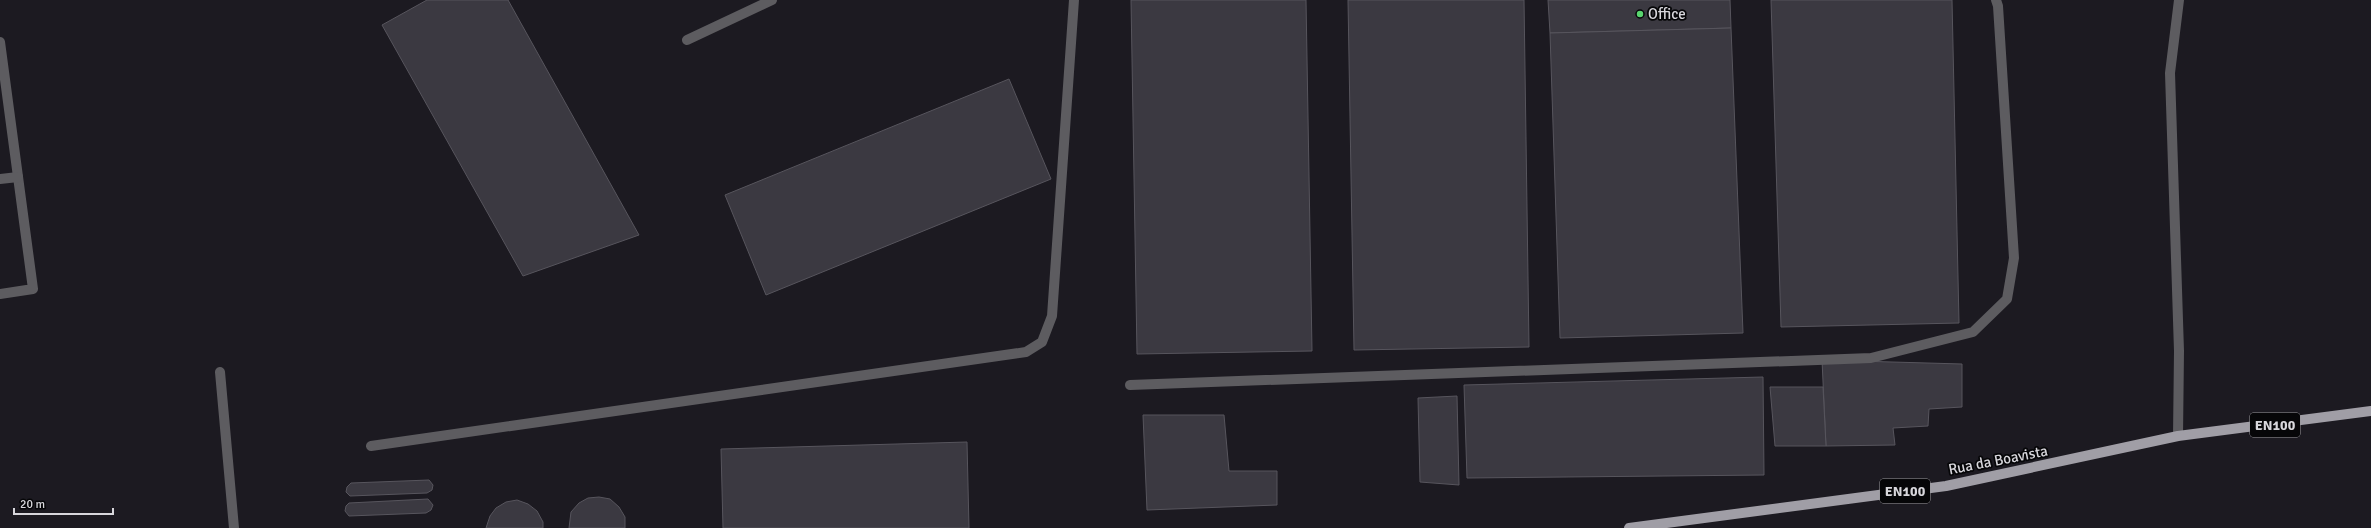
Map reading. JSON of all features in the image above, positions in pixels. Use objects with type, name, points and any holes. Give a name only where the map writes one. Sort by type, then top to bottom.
[{"type":"main road","name":"Rua da Boavista","points":[[1629,528],[1946,486],[2178,436],[2371,412]]},
{"type":"lane","points":[[687,40],[772,0]]},
{"type":"lane","points":[[371,446],[1026,352],[1037,346],[1042,342],[1052,316],[1074,0]]},
{"type":"lane","points":[[1130,385],[1871,358],[1973,332],[2008,299],[2014,258],[1998,6],[1996,0]]},
{"type":"lane","points":[[2178,436],[2179,351],[2170,73],[2179,0]]},
{"type":"lane","points":[[0,42],[33,289],[0,294]]},
{"type":"lane","points":[[0,179],[18,177]]},
{"type":"lane","points":[[220,372],[234,528]]},
{"type":"building","points":[[427,0],[508,0],[639,235],[523,276],[382,25]]},
{"type":"building","points":[[1131,0],[1306,0],[1312,351],[1137,354]]},
{"type":"building","points":[[1348,0],[1524,0],[1529,347],[1354,350]]},
{"type":"building","name":"Office","points":[[1548,0],[1730,0],[1731,28],[1550,33]]},
{"type":"building","points":[[1771,0],[1952,0],[1959,323],[1781,327]]},
{"type":"building","points":[[1731,28],[1743,333],[1560,338],[1550,33]]},
{"type":"building","points":[[1009,79],[1051,179],[766,295],[725,195]]},
{"type":"building","points":[[1822,360],[1962,364],[1962,407],[1929,409],[1928,426],[1893,428],[1895,445],[1826,446]]},
{"type":"building","points":[[1763,377],[1764,475],[1467,478],[1464,385]]},
{"type":"building","points":[[1770,387],[1823,387],[1826,446],[1775,446]]},
{"type":"building","points":[[1457,396],[1459,485],[1420,482],[1418,398]]},
{"type":"building","points":[[1143,415],[1224,415],[1229,471],[1277,471],[1277,505],[1147,510]]},
{"type":"building","points":[[967,442],[969,528],[723,528],[721,449]]},
{"type":"building","points":[[429,480],[433,485],[432,490],[427,493],[350,496],[346,492],[347,487],[351,483]]},
{"type":"building","points":[[599,497],[610,499],[619,507],[625,517],[625,528],[569,528],[571,512],[579,503],[588,498]]},
{"type":"building","points":[[428,499],[433,505],[431,510],[426,513],[349,516],[345,511],[346,506],[349,503]]},
{"type":"building","points":[[517,500],[528,504],[537,511],[543,522],[543,528],[486,528],[490,516],[496,508],[506,502]]},
{"type":"place","name":"Office","points":[[1640,14]]}]
